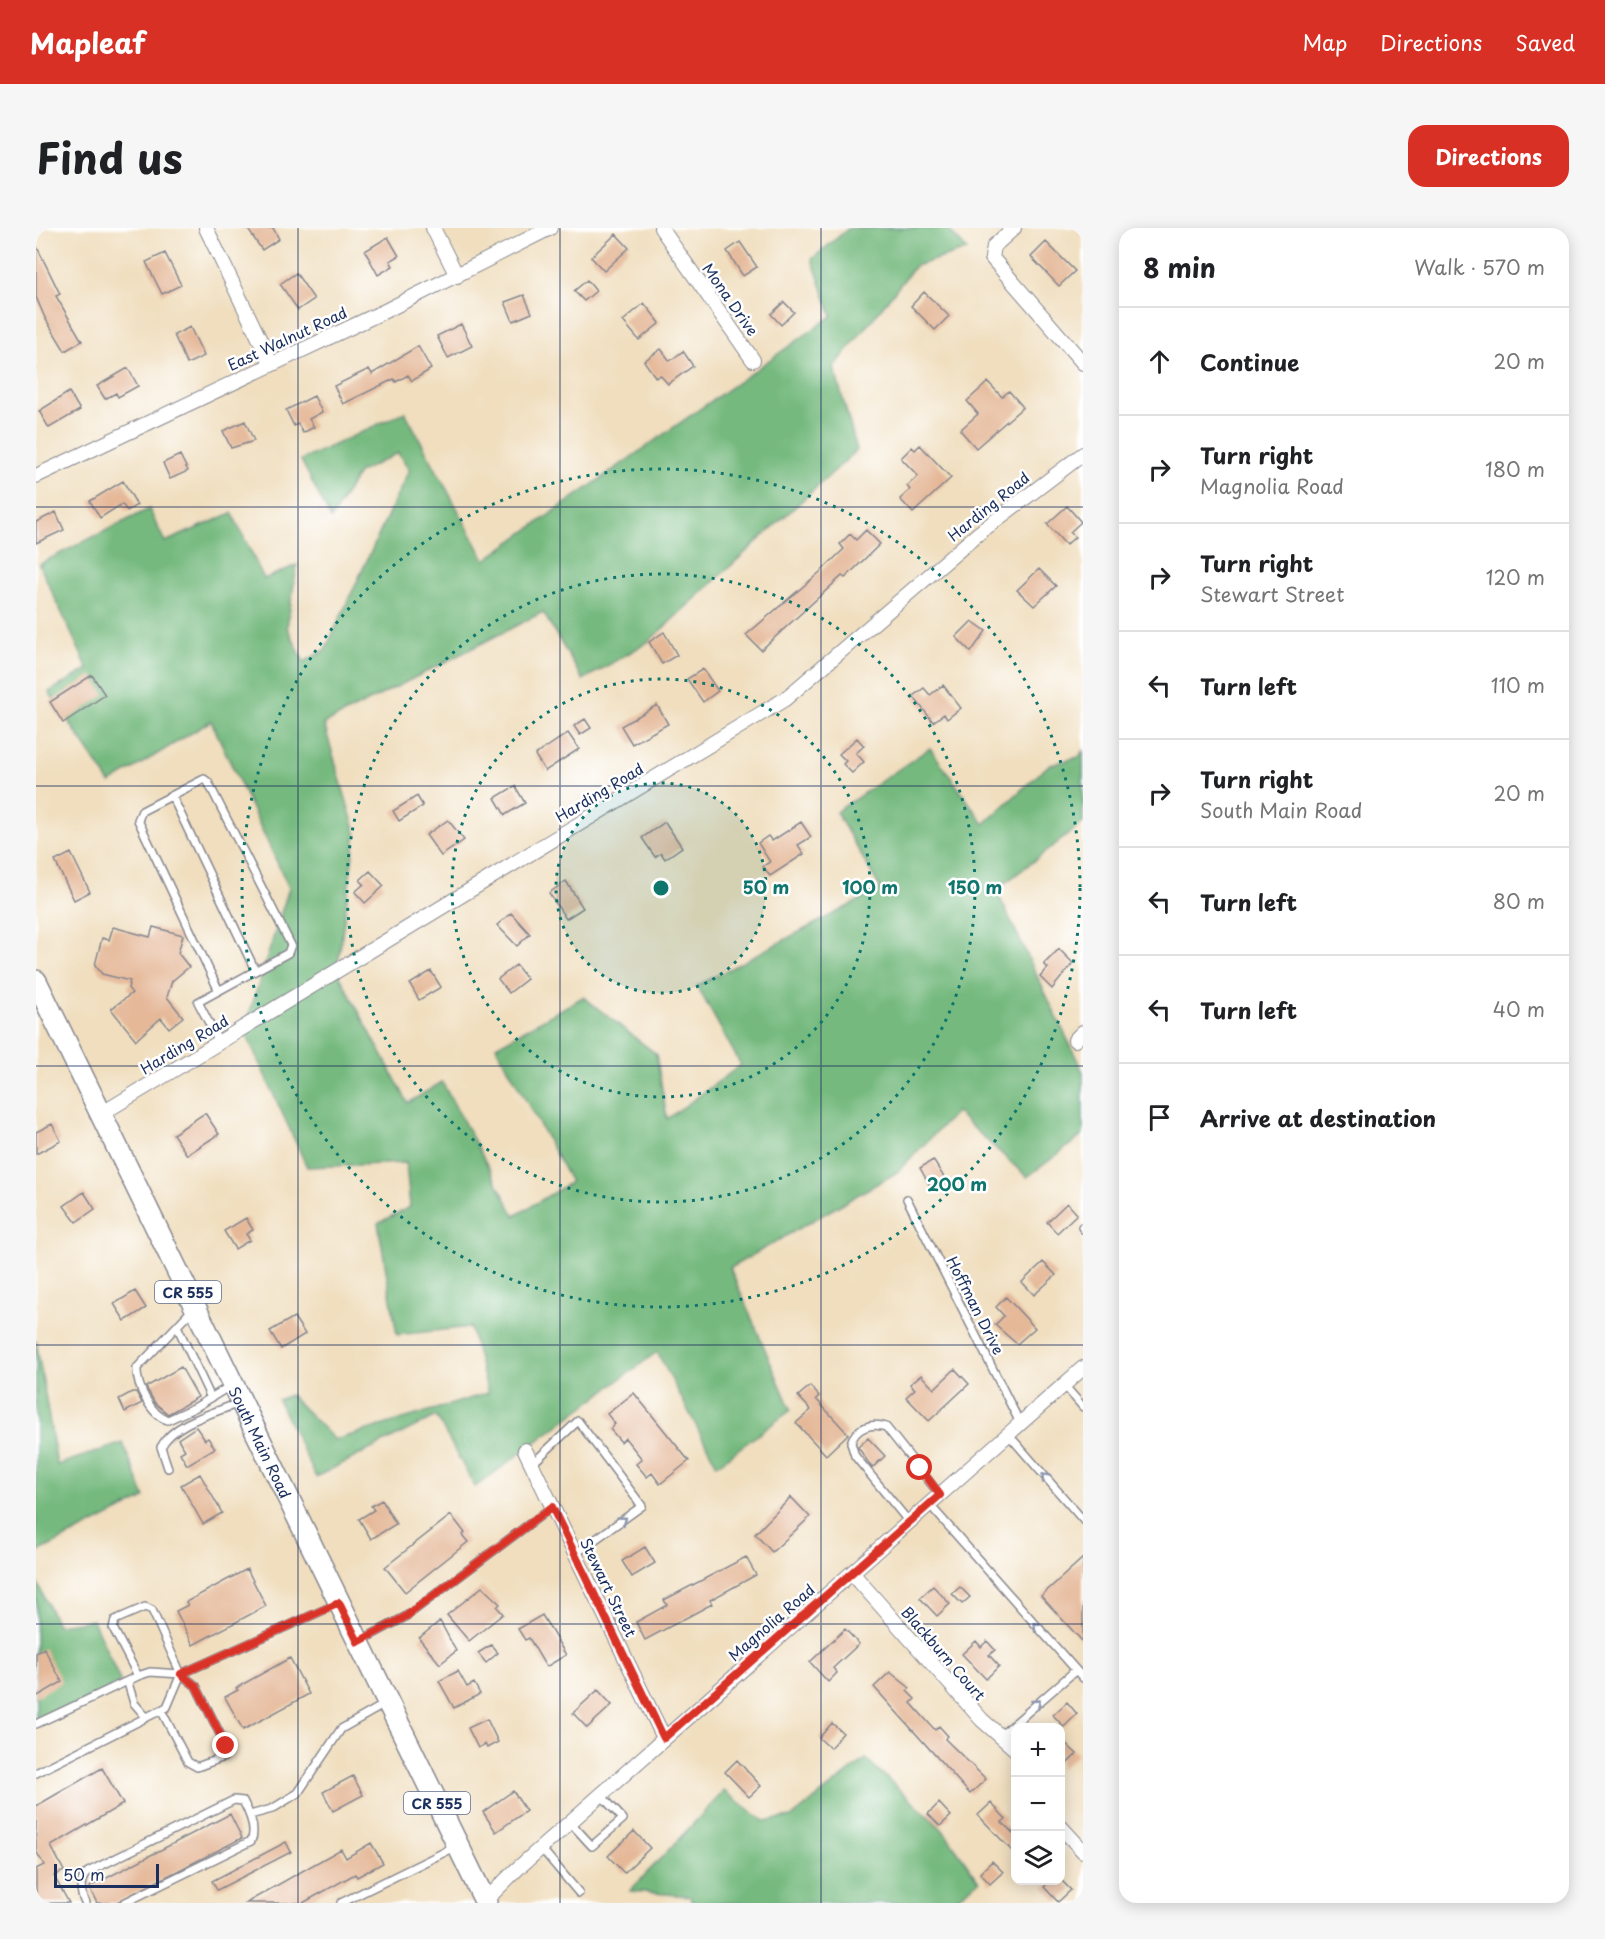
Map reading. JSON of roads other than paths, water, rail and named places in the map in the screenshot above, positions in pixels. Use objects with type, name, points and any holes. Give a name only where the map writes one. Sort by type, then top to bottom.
[{"type":"main road","name":"South Main Road","points":[[36,981],[484,1902]]},
{"type":"street","points":[[206,228],[272,363]]},
{"type":"street","points":[[433,228],[457,276]]},
{"type":"street","name":"East Walnut Road","points":[[36,476],[457,276],[550,228]]},
{"type":"street","name":"Mona Drive","points":[[662,228],[753,360]]},
{"type":"street","points":[[1012,229],[994,246],[992,258],[1083,363]]},
{"type":"street","name":"Harding Road","points":[[101,1114],[784,699],[979,533],[1083,454]]},
{"type":"street","name":"Magnolia Road","points":[[484,1902],[664,1738],[1083,1368]]},
{"type":"street","name":"Stewart Street","points":[[525,1450],[664,1738]]},
{"type":"street","name":"Blackburn Court","points":[[852,1573],[999,1737],[1011,1746]]},
{"type":"street","points":[[1065,1831],[1083,1851]]},
{"type":"lane","points":[[218,989],[138,820],[142,811],[204,779],[208,782],[291,945],[288,953],[218,989],[198,1002],[219,1042]]},
{"type":"lane","points":[[172,796],[255,970]]},
{"type":"lane","name":"Hoffman Drive","points":[[908,1199],[1020,1423]]},
{"type":"lane","points":[[195,1307],[137,1368],[136,1376],[155,1413],[168,1420],[210,1398],[237,1393]]},
{"type":"lane","points":[[177,1326],[210,1398]]},
{"type":"lane","points":[[1064,1385],[1083,1407]]},
{"type":"lane","points":[[168,1468],[160,1447],[164,1440],[175,1430],[237,1393]]},
{"type":"lane","points":[[532,1464],[578,1422],[642,1506],[575,1554]]},
{"type":"lane","points":[[909,1522],[855,1456],[851,1443],[859,1431],[873,1425],[886,1427],[934,1499],[1083,1678]]},
{"type":"lane","points":[[1008,1434],[1083,1520]]},
{"type":"lane","points":[[358,1642],[405,1617],[552,1507]]},
{"type":"lane","points":[[36,1724],[128,1683],[138,1676],[150,1672],[181,1674],[339,1603]]},
{"type":"lane","points":[[138,1676],[113,1628],[115,1620],[145,1607],[152,1610],[181,1674],[196,1686],[226,1746],[224,1756],[198,1767],[188,1762],[161,1710]]},
{"type":"lane","points":[[999,1737],[1076,1670]]},
{"type":"lane","points":[[36,1773],[167,1707],[173,1698],[181,1674]]},
{"type":"lane","points":[[128,1683],[134,1703],[146,1717]]},
{"type":"lane","points":[[250,1815],[272,1809],[298,1793],[341,1729],[388,1702]]},
{"type":"lane","points":[[570,1822],[592,1846],[615,1826],[622,1819],[601,1795]]},
{"type":"lane","points":[[85,1903],[81,1896],[81,1883],[88,1872],[234,1800],[243,1801],[250,1815],[254,1837],[251,1841],[124,1903]]},
{"type":"lane","points":[[341,1903],[458,1846]]},
{"type":"lane","points":[[541,1848],[579,1893]]}]
